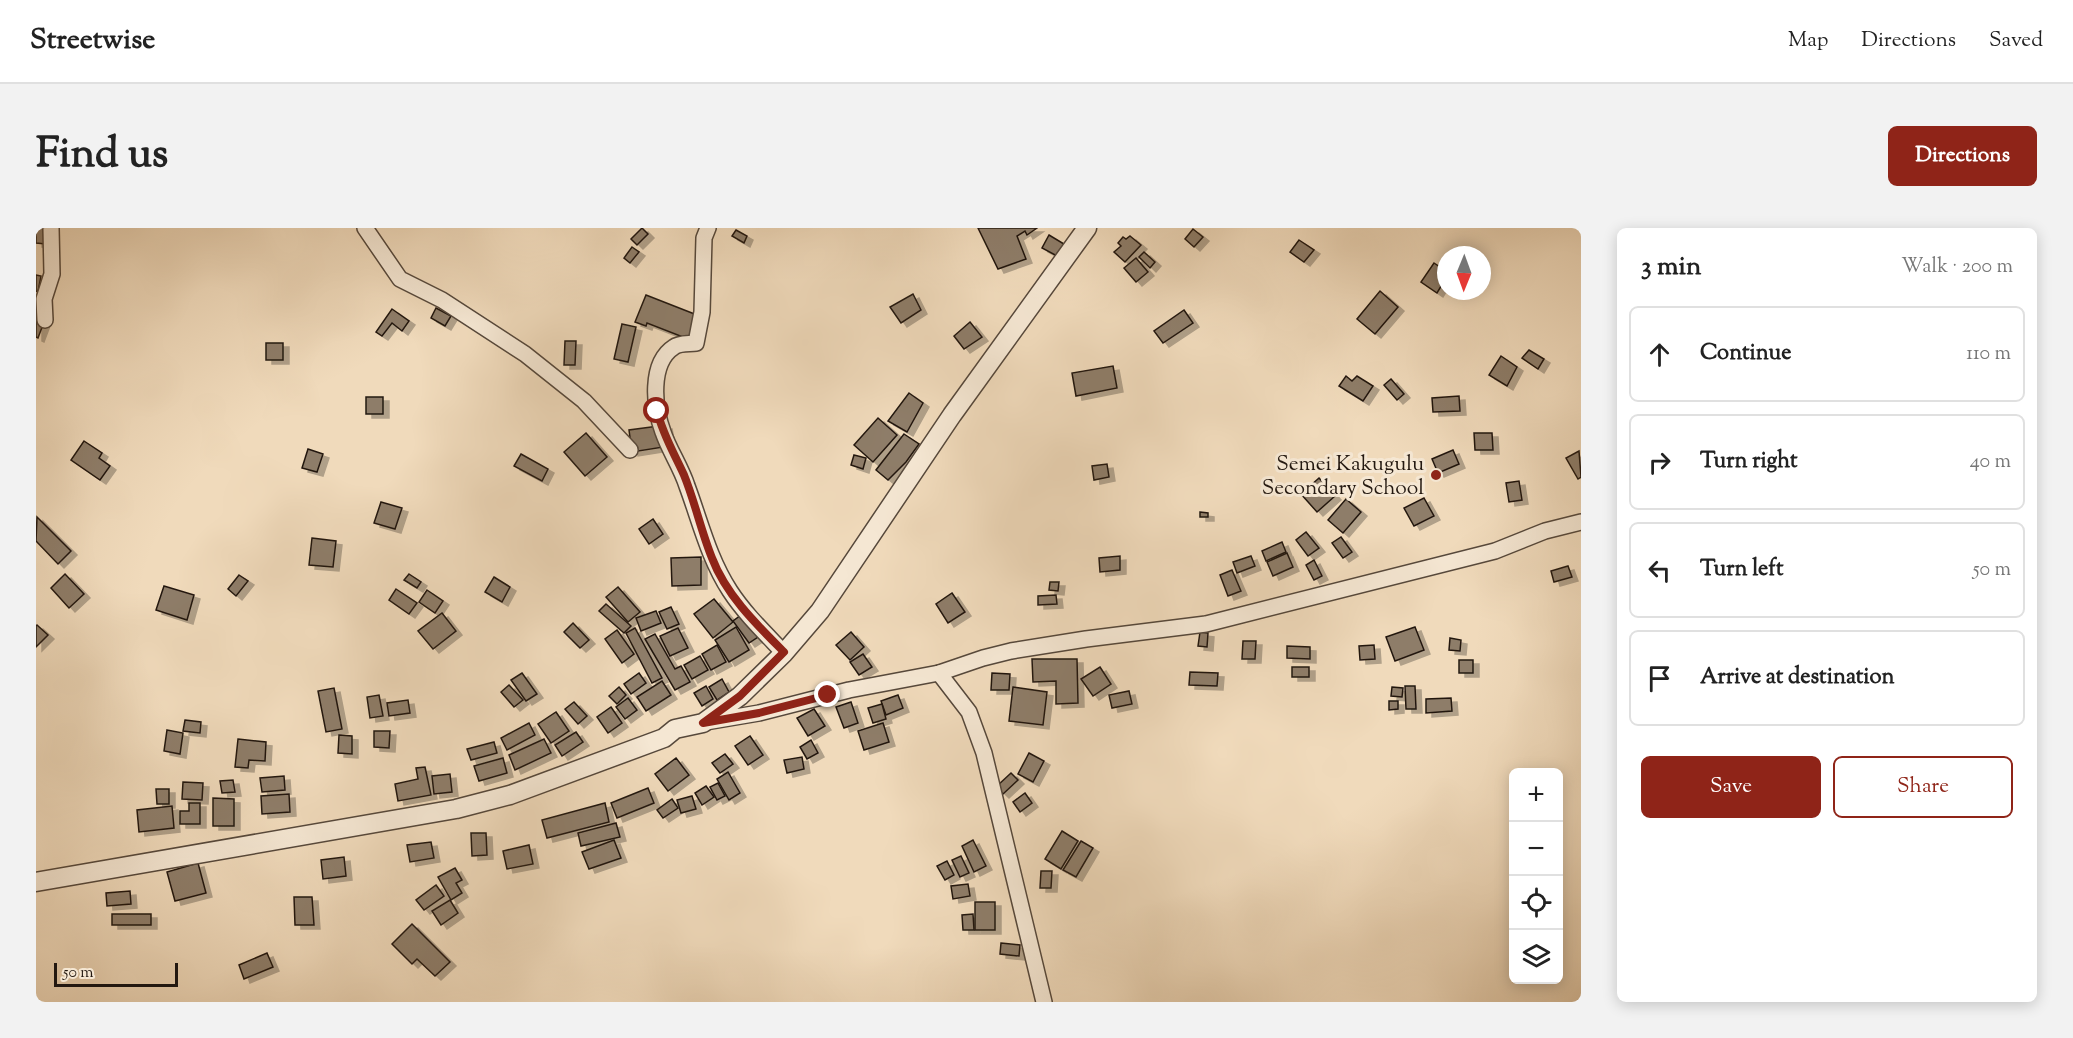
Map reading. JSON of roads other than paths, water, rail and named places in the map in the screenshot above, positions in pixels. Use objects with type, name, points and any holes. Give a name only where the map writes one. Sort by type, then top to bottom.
[{"type":"street","points":[[45,320],[44,299],[52,274],[51,228]]},
{"type":"street","points":[[365,228],[400,279],[442,300],[525,354],[584,401],[630,450]]},
{"type":"street","points":[[708,228],[704,238],[702,312],[696,343],[675,346],[664,356],[656,377],[657,411],[662,431],[684,476],[712,559],[730,591],[761,629],[784,652]]},
{"type":"street","points":[[703,723],[740,696],[784,652],[820,611],[952,415],[1088,228]]},
{"type":"street","points":[[36,882],[456,809],[510,795],[664,738],[675,729],[759,713],[849,690],[939,673],[983,658],[1044,645],[1206,624],[1495,551],[1545,531],[1581,522]]},
{"type":"street","points":[[939,673],[964,704],[975,726],[984,753],[1044,1002]]},
{"type":"place","name":"Semei Kakugulu Secondary School","points":[[1436,475]]}]
